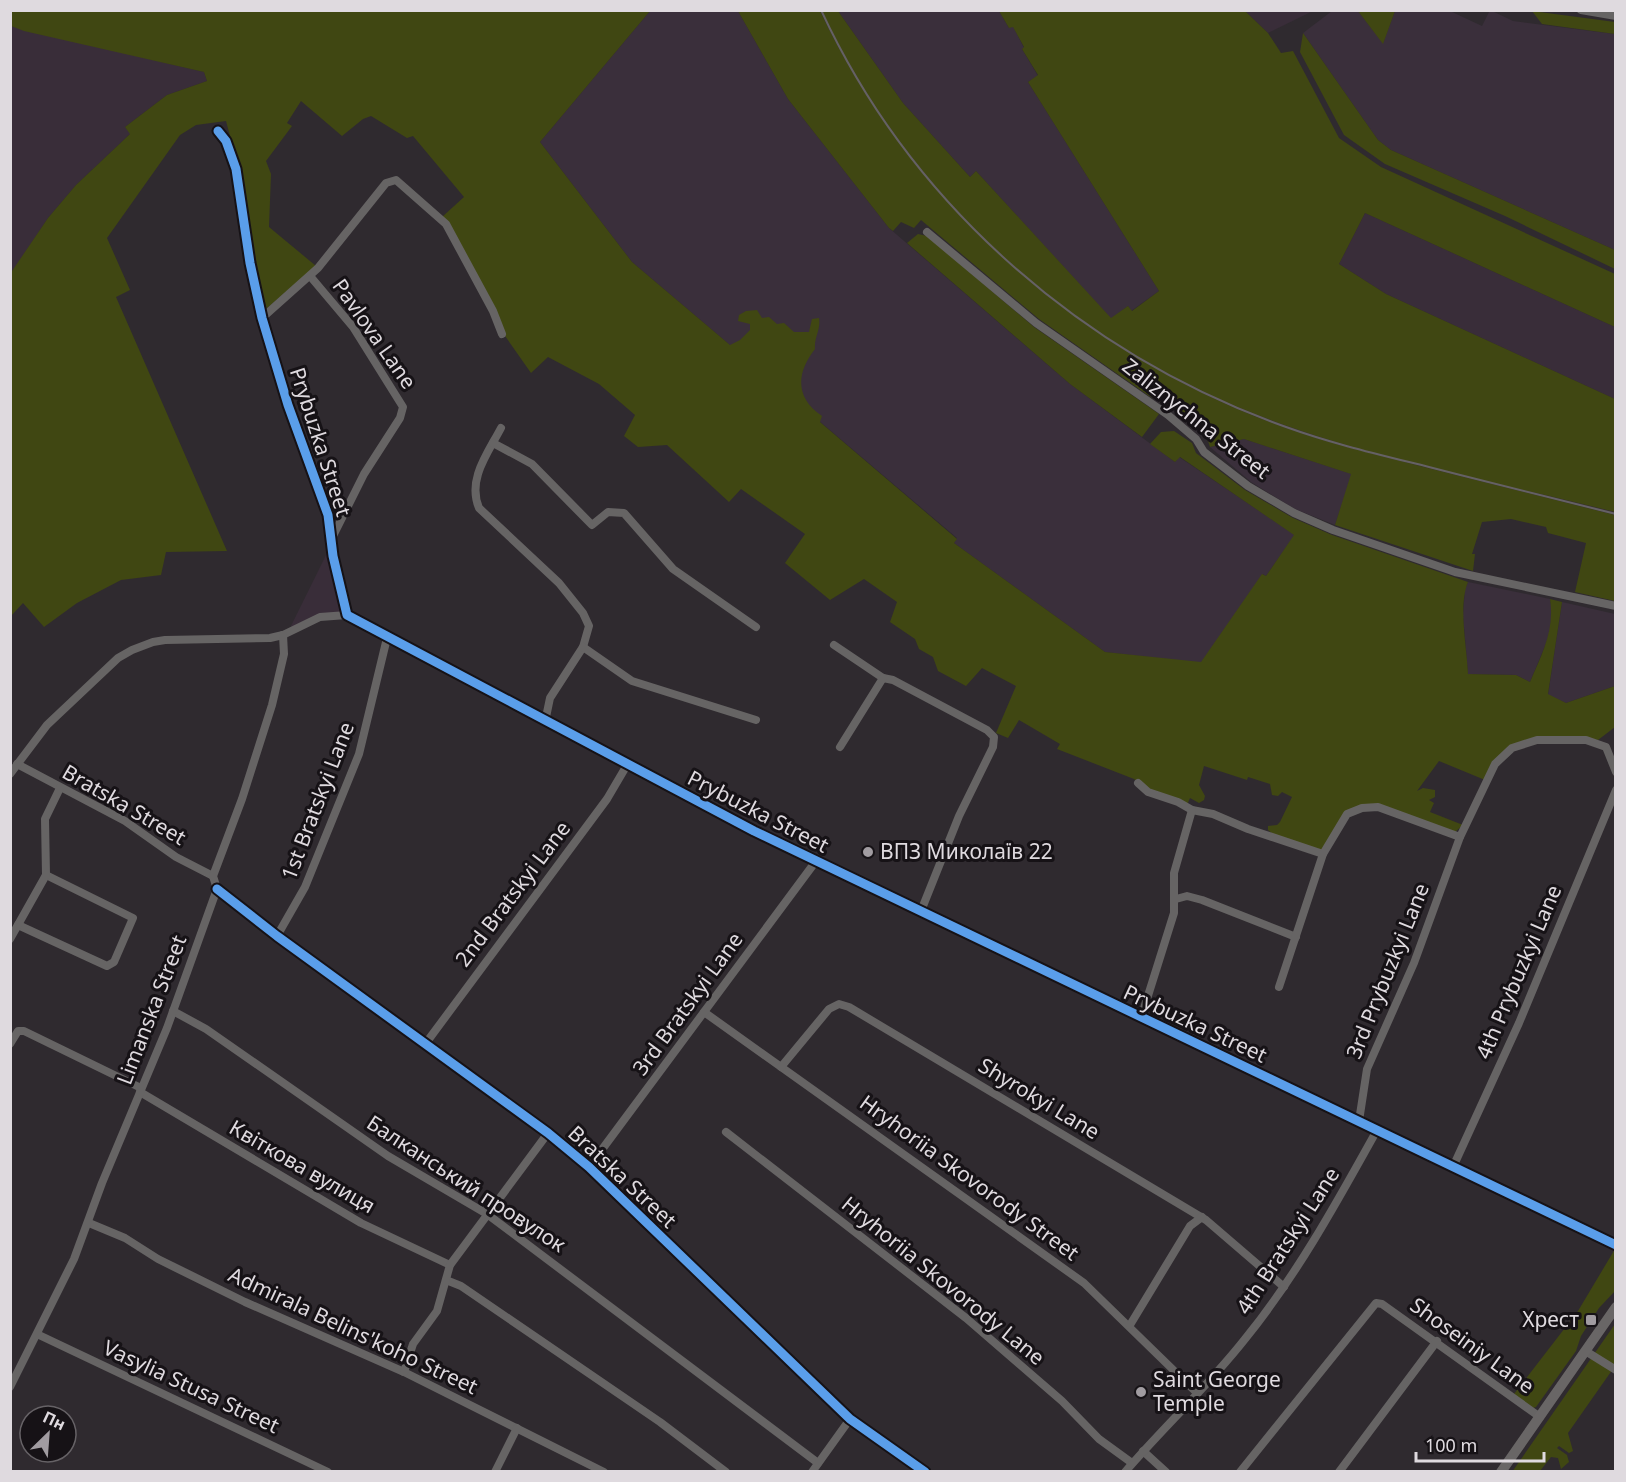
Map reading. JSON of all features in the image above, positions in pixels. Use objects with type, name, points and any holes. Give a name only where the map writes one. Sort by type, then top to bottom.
[{"type":"street","points":[[1581,10],[1616,16]]},
{"type":"street","name":"Prybuzka Street","points":[[218,131],[226,141],[240,186],[250,263],[262,318],[288,405],[322,497],[347,615],[387,639],[545,722],[816,861],[1616,1245]]},
{"type":"street","points":[[262,318],[310,276],[386,183],[396,180],[446,224],[493,311],[502,334]]},
{"type":"street","name":"Zaliznychna Street","points":[[927,232],[1036,323],[1168,415],[1196,439],[1204,452],[1248,486],[1294,513],[1333,530],[1455,572],[1616,606]]},
{"type":"street","name":"Pavlova Lane","points":[[310,276],[353,327],[403,407],[400,418],[364,474],[332,539]]},
{"type":"street","points":[[501,428],[476,481],[475,500],[492,523],[532,555],[583,613],[589,630],[583,647],[554,692],[545,722]]},
{"type":"street","points":[[493,443],[532,464],[592,525],[608,512],[624,513],[673,569],[756,627]]},
{"type":"street","points":[[10,774],[47,725],[118,658],[132,650],[165,640],[258,639],[283,635],[320,617],[347,615]]},
{"type":"street","points":[[217,889],[213,876],[242,799],[272,705],[284,654],[283,635]]},
{"type":"street","name":"1st Bratskyi Lane","points":[[277,936],[301,896],[359,754],[387,639]]},
{"type":"street","points":[[834,645],[883,678],[893,680],[927,698],[987,730],[994,737],[993,747],[959,816],[921,911]]},
{"type":"street","points":[[583,647],[632,681],[756,720]]},
{"type":"street","points":[[840,747],[883,678]]},
{"type":"street","name":"3rd Prybuzkyi Lane","points":[[1359,1121],[1367,1069],[1418,952],[1460,837],[1495,764],[1505,753],[1522,744],[1552,740],[1586,740],[1597,742],[1610,753],[1616,772]]},
{"type":"street","name":"Bratska Street","points":[[17,764],[125,821],[176,857],[213,876]]},
{"type":"street","name":"2nd Bratskyi Lane","points":[[426,1042],[594,817],[627,765]]},
{"type":"street","points":[[1138,783],[1148,792],[1178,802],[1192,810],[1216,815],[1248,829],[1323,854]]},
{"type":"street","points":[[10,939],[46,875],[45,819],[60,788]]},
{"type":"street","name":"4th Prybuzkyi Lane","points":[[1453,1167],[1519,1023],[1615,789]]},
{"type":"street","points":[[1279,987],[1323,854],[1343,819],[1357,809],[1383,808],[1460,837]]},
{"type":"street","points":[[1141,1018],[1173,919],[1176,899],[1174,873],[1192,810]]},
{"type":"street","name":"3rd Bratskyi Lane","points":[[589,1167],[816,861]]},
{"type":"street","points":[[18,925],[106,966],[114,962],[133,918],[46,875]]},
{"type":"street","name":"Bratska Street","points":[[217,889],[277,936],[426,1042],[548,1133],[589,1167],[850,1419],[925,1472]]},
{"type":"street","name":"Limanska Street","points":[[10,1387],[39,1335],[89,1222],[102,1183],[173,1011],[217,889]]},
{"type":"street","points":[[1176,899],[1187,896],[1202,900],[1296,937]]},
{"type":"street","name":"Shyrokyi Lane","points":[[781,1067],[829,1009],[836,1004],[843,1005],[1202,1217],[1284,1287]]},
{"type":"street","name":"Балканський провулок","points":[[173,1011],[206,1029],[388,1156],[487,1214],[818,1463]]},
{"type":"street","name":"Hryhoriia Skovorody Street","points":[[704,1012],[1078,1279],[1130,1325],[1197,1393]]},
{"type":"street","name":"Квіткова вулиця","points":[[10,1044],[18,1031],[24,1031],[141,1090],[361,1223],[450,1265]]},
{"type":"street","name":"4th Bratskyi Lane","points":[[1125,1472],[1245,1339],[1284,1287],[1320,1231],[1377,1130]]},
{"type":"street","name":"Hryhoriia Skovorody Lane","points":[[726,1132],[966,1318],[1062,1401],[1099,1439],[1132,1463]]},
{"type":"street","points":[[404,1372],[413,1344],[436,1311],[450,1265],[548,1133]]},
{"type":"street","points":[[1130,1325],[1190,1226],[1202,1217]]},
{"type":"street","name":"Admirala Belins'koho Street","points":[[89,1222],[125,1238],[158,1259],[245,1302],[404,1372],[604,1472]]},
{"type":"street","points":[[446,1280],[461,1286],[569,1359],[726,1472]]},
{"type":"street","name":"Shoseiniy Lane","points":[[1240,1472],[1376,1303],[1382,1304],[1437,1341],[1540,1417]]},
{"type":"street","points":[[1502,1472],[1616,1307]]},
{"type":"street","name":"Vasylia Stusa Street","points":[[39,1335],[328,1472]]},
{"type":"street","points":[[1340,1472],[1437,1341]]},
{"type":"street","points":[[1587,1352],[1616,1370]]},
{"type":"street","points":[[812,1472],[850,1419]]},
{"type":"street","points":[[495,1472],[517,1428]]},
{"type":"street","points":[[1143,1452],[1166,1472]]},
{"type":"shaded area","points":[[1490,10],[1513,21],[1615,34],[1615,250],[1391,150],[1378,140],[1303,33],[1332,11],[1358,11],[1383,43],[1395,11],[1450,11],[1482,26]]},
{"type":"shaded area","points":[[650,11],[738,11],[788,99],[889,228],[1070,384],[1175,462],[1179,457],[1295,535],[1266,576],[1263,574],[1201,663],[1105,652],[954,543],[957,538],[632,262],[540,142]]},
{"type":"shaded area","points":[[820,11],[876,109],[943,195],[1014,267],[1080,320],[1013,268],[943,196],[875,109]]},
{"type":"shaded area","points":[[838,11],[999,11],[1009,28],[1013,26],[1024,48],[1022,49],[1038,76],[1028,82],[1159,291],[1131,311],[1128,306],[1111,319],[976,171],[970,177],[903,103]]},
{"type":"shaded area","points":[[1245,11],[1313,11],[1268,33]]},
{"type":"shaded area","points":[[11,26],[204,72],[207,81],[167,95],[125,127],[131,133],[76,185],[48,218],[11,274]]},
{"type":"shaded area","points":[[1365,213],[1615,327],[1615,399],[1386,294],[1339,264]]},
{"type":"shaded area","points":[[1092,328],[1176,378],[1357,448],[1615,512],[1615,515],[1384,457],[1288,429],[1220,402],[1175,379],[1123,350]]},
{"type":"shaded area","points":[[1244,439],[1352,474],[1335,525],[1295,509],[1251,482],[1210,447]]},
{"type":"shaded area","points":[[330,547],[343,612],[311,618],[290,628]]},
{"type":"shaded area","points":[[1468,582],[1550,599],[1553,617],[1550,634],[1530,682],[1516,675],[1468,674],[1463,615],[1465,589]]},
{"type":"shaded area","points":[[1562,602],[1615,614],[1615,686],[1566,703],[1548,695]]},
{"type":"green space","points":[[12,11],[650,11],[540,142],[632,262],[730,345],[740,340],[750,330],[750,324],[738,321],[739,315],[746,311],[757,310],[762,318],[769,317],[777,324],[784,323],[794,332],[809,332],[812,319],[819,318],[815,349],[804,367],[802,376],[801,385],[807,401],[822,416],[820,422],[957,539],[954,543],[1105,652],[1201,662],[1262,574],[1266,576],[1294,535],[1180,457],[1175,462],[1150,444],[1161,432],[1174,431],[1192,443],[1196,453],[1245,490],[1293,518],[1332,535],[1468,582],[1463,615],[1468,674],[1516,675],[1530,682],[1549,632],[1550,599],[1562,602],[1548,694],[1566,703],[1615,686],[1615,727],[1598,740],[1586,738],[1511,747],[1485,780],[1439,761],[1417,791],[1423,788],[1435,790],[1435,797],[1429,800],[1434,803],[1430,812],[1463,825],[1455,832],[1384,807],[1356,808],[1320,851],[1274,835],[1268,830],[1268,826],[1277,825],[1280,822],[1292,797],[1282,792],[1278,796],[1272,795],[1270,784],[1248,777],[1247,780],[1204,766],[1199,785],[1205,796],[1204,800],[1199,803],[1190,798],[1187,805],[1151,791],[1134,779],[1057,749],[1060,744],[1019,720],[1008,738],[996,733],[1016,686],[982,668],[966,686],[938,671],[933,657],[919,649],[915,639],[890,622],[897,602],[864,579],[830,600],[785,563],[805,534],[741,489],[729,502],[667,445],[638,447],[624,436],[635,415],[599,384],[548,357],[531,373],[503,333],[442,217],[464,197],[413,136],[407,138],[371,116],[363,119],[342,136],[301,101],[287,123],[292,126],[266,161],[271,174],[269,227],[316,266],[266,309],[253,264],[243,185],[226,121],[196,125],[180,135],[107,238],[130,290],[116,297],[227,551],[166,552],[161,575],[121,580],[77,603],[44,627],[23,603],[11,616],[10,274],[48,218],[76,185],[130,134],[125,127],[167,95],[207,81],[204,72],[24,31],[11,26]]},
{"type":"green space","points":[[738,11],[820,11],[858,82],[904,148],[955,209],[1012,265],[1074,315],[1141,359],[1212,397],[1303,434],[1372,454],[1615,515],[1615,601],[1575,592],[1586,543],[1548,533],[1546,527],[1511,519],[1482,522],[1472,554],[1475,554],[1473,571],[1335,525],[1351,474],[1244,439],[1210,447],[1207,438],[1208,424],[1149,396],[1039,319],[921,220],[914,228],[901,222],[893,231],[889,228],[788,99]]},
{"type":"green space","points":[[822,11],[838,11],[903,103],[970,177],[976,171],[1111,318],[1128,306],[1132,311],[1159,291],[1028,82],[1038,75],[1022,49],[1024,47],[1013,27],[1009,28],[999,11],[1245,11],[1268,33],[1281,53],[1293,51],[1339,138],[1381,167],[1615,274],[1615,327],[1365,213],[1339,264],[1386,294],[1615,399],[1615,512],[1408,462],[1287,426],[1212,396],[1142,358],[1075,315],[1012,265],[956,209],[904,148],[860,82]]},
{"type":"green space","points":[[1358,11],[1395,11],[1383,44]]},
{"type":"green space","points":[[1532,11],[1615,22],[1615,34],[1542,24]]},
{"type":"green space","points":[[1303,33],[1378,140],[1391,150],[1615,250],[1615,269],[1505,216],[1385,164],[1344,135],[1300,52]]},
{"type":"green space","points":[[918,234],[927,236],[1034,327],[1159,414],[1142,437],[1070,384],[907,243]]},
{"type":"green space","points":[[1615,1249],[1615,1291],[1599,1308],[1581,1336],[1576,1351],[1533,1408],[1514,1394],[1578,1311]]},
{"type":"green space","points":[[1615,1324],[1615,1366],[1568,1433],[1573,1451],[1569,1453],[1559,1446],[1557,1448],[1567,1455],[1569,1462],[1561,1469],[1558,1458],[1551,1457],[1540,1471],[1512,1472]]},
{"type":"railway","points":[[821,10],[859,81],[904,148],[955,209],[1012,265],[1074,315],[1141,359],[1212,396],[1304,433],[1375,454],[1616,514]]},
{"type":"cycle path","points":[[218,131],[226,141],[236,169],[250,263],[262,318],[288,405],[328,515],[333,556],[347,615],[754,831],[1616,1245]]},
{"type":"cycle path","points":[[217,889],[277,936],[548,1133],[589,1167],[850,1419],[925,1472]]},
{"type":"place","name":"ВПЗ Миколаїв 22","points":[[868,852]]},
{"type":"place","name":"Хрест","points":[[1591,1320]]},
{"type":"place","name":"Saint George Temple","points":[[1141,1392]]}]
